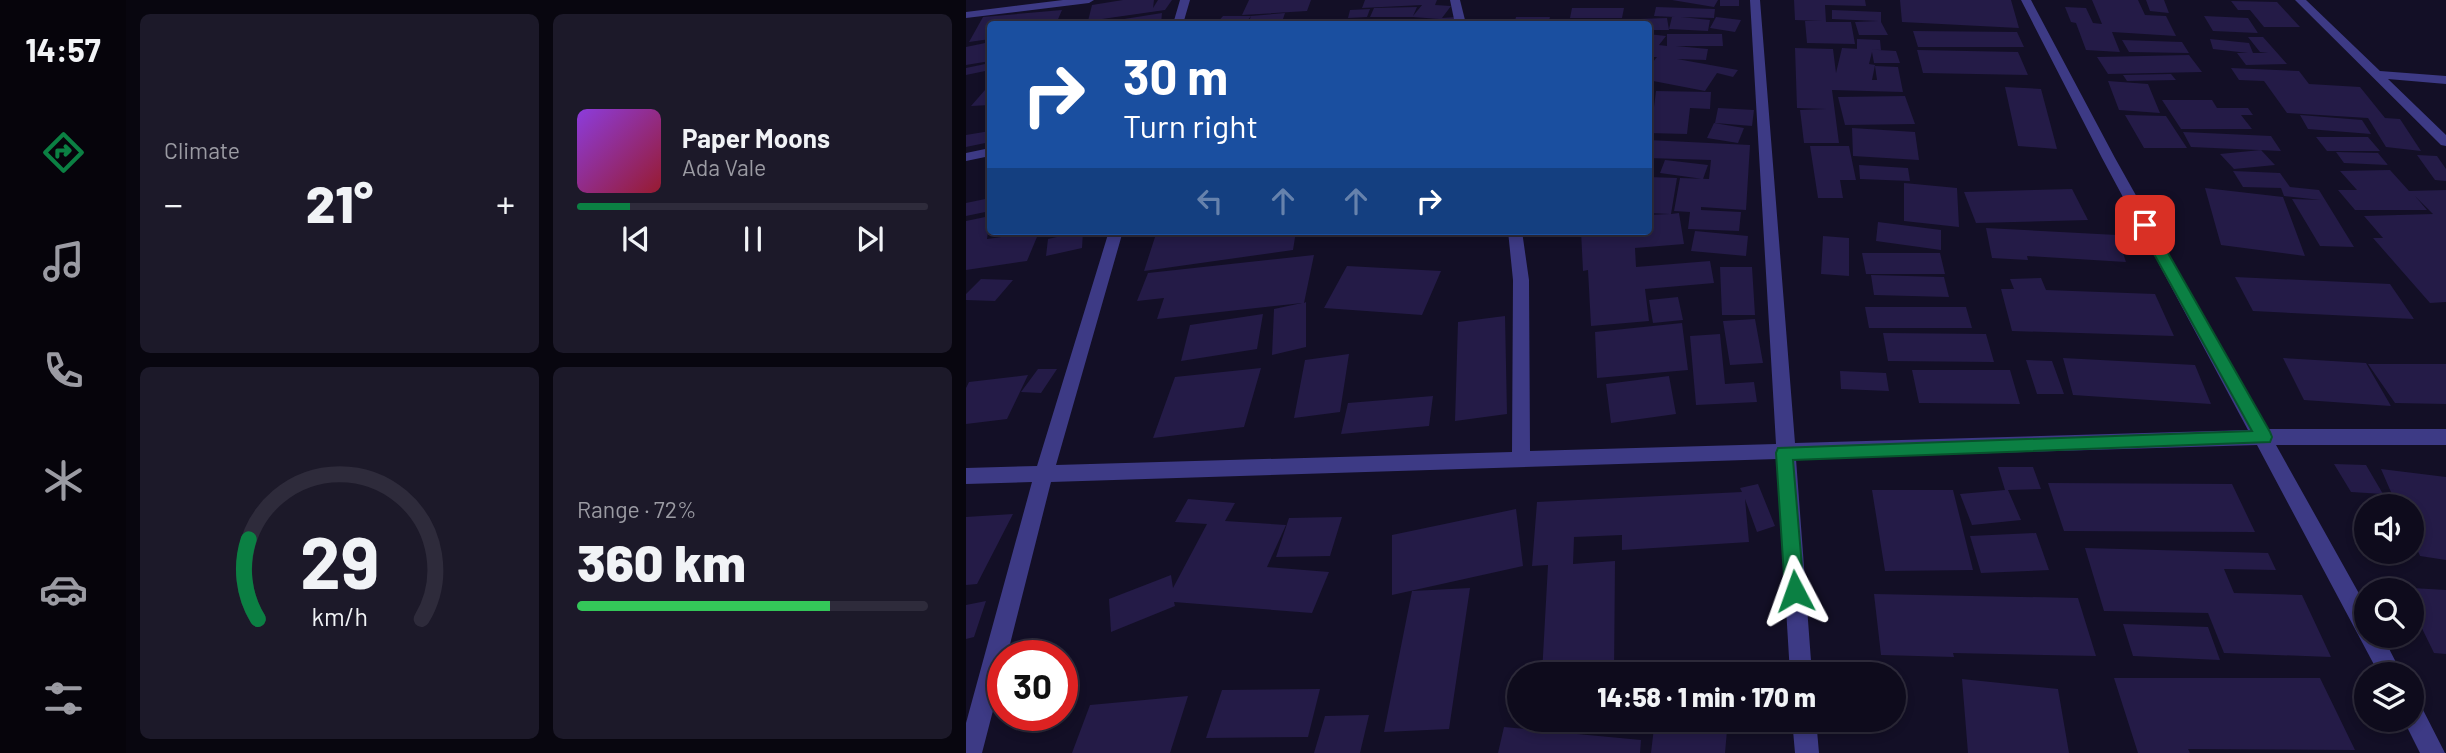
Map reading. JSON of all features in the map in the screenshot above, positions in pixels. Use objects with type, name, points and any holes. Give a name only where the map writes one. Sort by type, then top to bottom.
[{"type":"street","points":[[966,15],[1088,0]]},
{"type":"street","points":[[1179,21],[1185,0]]},
{"type":"street","points":[[1455,0],[1460,21]]},
{"type":"street","points":[[1755,0],[1800,662]]},
{"type":"street","points":[[2025,0],[2079,106],[2264,437],[2354,606]]},
{"type":"street","points":[[2300,0],[2446,142]]},
{"type":"street","points":[[2376,74],[2446,80]]},
{"type":"street","points":[[966,157],[987,153]]},
{"type":"street","points":[[970,753],[1044,473],[1115,235]]},
{"type":"street","points":[[1515,235],[1521,280],[1521,460]]},
{"type":"street","points":[[966,477],[2264,437],[2446,437]]},
{"type":"street","points":[[1805,732],[1807,753]]},
{"type":"street","points":[[2422,732],[2433,753]]},
{"type":"building","points":[[1123,0],[1154,0],[1153,8],[1158,0],[1172,0],[1165,10],[1088,21],[1092,5]]},
{"type":"building","points":[[1249,0],[1311,0],[1307,11],[1242,15]]},
{"type":"building","points":[[1365,0],[1437,0],[1435,5],[1451,6],[1442,18],[1457,17],[1458,21],[1370,17],[1374,8],[1417,7],[1413,16],[1422,5],[1362,8]]},
{"type":"building","points":[[1672,0],[1718,0],[1714,7]]},
{"type":"building","points":[[1720,0],[1739,0],[1739,6],[1720,6]]},
{"type":"building","points":[[1794,0],[1865,0],[1866,6],[1825,5],[1826,22],[1851,22],[1855,44],[1807,43],[1805,21],[1822,21],[1795,20]]},
{"type":"building","points":[[1900,0],[2011,0],[2019,28],[1902,22]]},
{"type":"building","points":[[2092,0],[2138,0],[2145,15],[2166,16],[2176,36],[2112,32],[2120,52],[2086,50],[2076,23],[2071,22],[2065,7],[2086,8],[2093,23],[2102,24]]},
{"type":"building","points":[[2146,0],[2164,0],[2169,13],[2150,11]]},
{"type":"building","points":[[2231,1],[2277,2],[2300,27],[2264,27],[2250,10],[2238,10]]},
{"type":"building","points":[[1656,7],[1715,9],[1714,18],[1681,17],[1710,20],[1708,31],[1669,29],[1672,17],[1675,17],[1654,16]]},
{"type":"building","points":[[1572,8],[1624,8],[1622,18],[1570,18]]},
{"type":"building","points":[[1370,9],[1367,17],[1348,18],[1350,10]]},
{"type":"building","points":[[1062,10],[1057,21],[987,21],[987,39],[969,42],[983,17]]},
{"type":"building","points":[[1832,10],[1881,12],[1881,22],[1888,35],[1859,35],[1855,22],[1878,21],[1832,19]]},
{"type":"building","points":[[1162,13],[1161,21],[1112,21]]},
{"type":"building","points":[[1285,13],[1282,21],[1249,21],[1251,16]]},
{"type":"building","points":[[1223,16],[1251,16],[1247,21],[1219,21]]},
{"type":"building","points":[[2204,16],[2248,18],[2258,33],[2213,31]]},
{"type":"building","points":[[1516,17],[1550,17],[1549,21],[1515,21]]},
{"type":"building","points":[[1716,17],[1741,20],[1735,32],[1710,28]]},
{"type":"building","points":[[1667,18],[1669,30],[1652,30],[1652,21],[1640,19]]},
{"type":"building","points":[[1913,31],[2017,32],[2024,47],[1918,47]]},
{"type":"building","points":[[1652,34],[1666,36],[1659,45],[1667,46],[1667,34],[1722,34],[1723,46],[1676,46],[1708,49],[1706,60],[1677,59],[1738,70],[1733,77],[1717,73],[1705,91],[1652,81],[1652,63],[1657,57],[1652,57]]},
{"type":"building","points":[[2248,37],[2263,37],[2287,64],[2246,65],[2237,53],[2248,53],[2213,49],[2210,39],[2249,43],[2253,53],[2268,53],[2260,52]]},
{"type":"building","points":[[1857,39],[1880,40],[1881,50],[1857,49]]},
{"type":"building","points":[[2122,40],[2182,42],[2189,53],[2129,52]]},
{"type":"building","points":[[987,43],[987,62],[966,65],[966,47]]},
{"type":"building","points":[[1795,48],[1833,49],[1836,73],[1842,48],[1896,51],[1900,63],[1874,63],[1872,52],[1869,64],[1875,65],[1872,80],[1877,80],[1875,66],[1898,67],[1903,92],[1832,90],[1839,143],[1804,143],[1800,110],[1826,109],[1797,108]]},
{"type":"building","points":[[1917,50],[2018,52],[2028,75],[1923,73]]},
{"type":"building","points":[[2189,55],[2202,72],[2108,74],[2097,57]]},
{"type":"building","points":[[987,64],[987,71],[966,75],[966,68]]},
{"type":"building","points":[[2231,68],[2299,71],[2309,84],[2360,87],[2385,118],[2400,119],[2421,151],[2386,147],[2368,118],[2287,113],[2264,81],[2239,80]]},
{"type":"building","points":[[2171,74],[2176,80],[2127,81],[2123,75]]},
{"type":"building","points":[[2108,81],[2148,84],[2160,113],[2119,110]]},
{"type":"building","points":[[2005,87],[2041,89],[2057,149],[2018,146]]},
{"type":"building","points":[[985,90],[987,90],[987,105],[971,106]]},
{"type":"building","points":[[1656,91],[1711,92],[1710,109],[1690,108],[1687,134],[1652,133]]},
{"type":"building","points":[[1905,96],[1915,124],[1845,125],[1838,97]]},
{"type":"building","points":[[2162,100],[2212,100],[2217,108],[2248,108],[2253,115],[2241,115],[2252,129],[2181,129]]},
{"type":"building","points":[[1718,108],[1754,110],[1752,126],[1715,123]]},
{"type":"building","points":[[2125,115],[2166,116],[2187,148],[2144,148]]},
{"type":"building","points":[[2300,115],[2362,120],[2371,134],[2308,129]]},
{"type":"building","points":[[1714,123],[1744,128],[1738,143],[1707,138]]},
{"type":"building","points":[[1852,128],[1915,132],[1919,160],[1853,156]]},
{"type":"building","points":[[987,132],[987,143],[966,147],[966,135]]},
{"type":"building","points":[[2183,132],[2271,136],[2281,151],[2191,147]]},
{"type":"building","points":[[2316,137],[2368,137],[2380,151],[2327,151]]},
{"type":"building","points":[[1652,140],[1750,145],[1746,210],[1701,207],[1701,210],[1741,212],[1739,231],[1688,229],[1690,212],[1674,211],[1680,178],[1709,179],[1711,160],[1652,158]]},
{"type":"building","points":[[1810,146],[1849,146],[1856,180],[1840,180],[1843,198],[1818,198]]},
{"type":"building","points":[[2261,150],[2275,165],[2234,169],[2220,154]]},
{"type":"building","points":[[2336,152],[2378,153],[2388,165],[2344,163]]},
{"type":"building","points":[[2417,155],[2437,156],[2446,169],[2446,181],[2435,180]]},
{"type":"building","points":[[1665,160],[1708,165],[1703,179],[1660,173]]},
{"type":"building","points":[[1859,165],[1908,168],[1910,181],[1860,179]]},
{"type":"building","points":[[2390,170],[2409,191],[2446,190],[2446,302],[2430,303],[2373,238],[2383,238],[2364,216],[2433,214],[2415,196],[2427,210],[2355,210],[2338,190],[2357,190],[2340,171]]},
{"type":"building","points":[[2233,171],[2280,173],[2290,187],[2319,190],[2354,247],[2320,246],[2292,199],[2321,200],[2284,196],[2281,188],[2243,187]]},
{"type":"building","points":[[1652,177],[1677,178],[1671,214],[1679,213],[1684,244],[1635,248],[1636,267],[1710,261],[1714,283],[1645,289],[1649,321],[1591,326],[1588,270],[1583,271],[1581,235],[1652,235],[1652,215],[1670,214],[1652,213]]},
{"type":"building","points":[[1904,183],[1957,188],[1959,227],[1904,221]]},
{"type":"building","points":[[2205,188],[2283,197],[2305,256],[2221,245]]},
{"type":"building","points":[[2072,189],[2088,220],[1976,223],[1964,192]]},
{"type":"building","points":[[987,199],[987,212],[966,216],[966,203]]},
{"type":"building","points":[[987,217],[987,239],[1038,235],[1027,261],[966,270],[966,221]]},
{"type":"building","points":[[1878,222],[1941,230],[1941,250],[1876,241]]},
{"type":"building","points":[[1986,228],[2117,235],[2126,262],[2027,256],[2028,260],[1992,258]]},
{"type":"building","points":[[1695,231],[1748,236],[1746,256],[1691,251]]},
{"type":"building","points":[[1083,235],[1082,248],[1046,256],[1048,239]]},
{"type":"building","points":[[1295,235],[1293,250],[1144,271],[1155,237]]},
{"type":"building","points":[[1823,236],[1849,238],[1849,276],[1821,274]]},
{"type":"building","points":[[1862,253],[1940,253],[1945,274],[1866,274]]},
{"type":"building","points":[[1314,255],[1304,303],[1306,302],[1306,347],[1272,355],[1274,309],[1302,303],[1157,319],[1164,298],[1137,301],[1148,273]]},
{"type":"building","points":[[1347,266],[1441,271],[1422,315],[1324,308]]},
{"type":"building","points":[[1720,267],[1752,267],[1755,315],[1722,315]]},
{"type":"building","points":[[1871,275],[1944,277],[1949,297],[1874,295]]},
{"type":"building","points":[[2235,277],[2390,284],[2414,319],[2253,311]]},
{"type":"building","points":[[2041,278],[2046,290],[2155,294],[2174,336],[2012,331],[2001,289],[2014,289],[2010,279]]},
{"type":"building","points":[[981,279],[1013,280],[995,301],[966,300],[966,294]]},
{"type":"building","points":[[1678,297],[1683,320],[1653,323],[1649,300]]},
{"type":"building","points":[[1865,307],[1966,307],[1972,328],[1869,328]]},
{"type":"building","points":[[1263,314],[1257,349],[1181,361],[1190,325]]},
{"type":"building","points":[[1505,316],[1507,414],[1455,421],[1458,322]]},
{"type":"building","points":[[1755,319],[1763,363],[1730,365],[1723,321]]},
{"type":"building","points":[[1682,323],[1688,370],[1597,378],[1595,332]]},
{"type":"building","points":[[1883,333],[1986,334],[1994,362],[1888,361]]},
{"type":"building","points":[[1720,334],[1725,384],[1754,382],[1757,402],[1696,405],[1690,336]]},
{"type":"building","points":[[1349,354],[1340,412],[1294,418],[1305,360]]},
{"type":"building","points":[[2063,358],[2195,365],[2211,404],[2073,395]]},
{"type":"building","points":[[2283,358],[2366,363],[2391,406],[2304,400]]},
{"type":"building","points":[[2026,360],[2052,361],[2064,394],[2037,394]]},
{"type":"building","points":[[2368,364],[2446,364],[2446,404],[2395,403]]},
{"type":"building","points":[[1261,368],[1244,427],[1153,438],[1175,377]]},
{"type":"building","points":[[1038,369],[1057,369],[1041,393],[1021,392]]},
{"type":"building","points":[[1912,370],[2010,370],[2020,404],[1919,403]]},
{"type":"building","points":[[1840,371],[1886,373],[1889,391],[1841,389]]},
{"type":"building","points":[[1028,375],[1007,419],[966,424],[966,388],[969,382]]},
{"type":"building","points":[[1669,376],[1676,414],[1611,423],[1606,384]]},
{"type":"building","points":[[1433,396],[1429,426],[1341,434],[1348,403]]},
{"type":"building","points":[[2334,464],[2366,465],[2383,494],[2351,492]]},
{"type":"building","points":[[1998,467],[2033,467],[2041,489],[2008,490],[2021,520],[1972,525],[1960,494],[2005,490]]},
{"type":"building","points":[[2381,469],[2446,477],[2446,560],[2424,557],[2424,494],[2392,494]]},
{"type":"building","points":[[2048,483],[2232,484],[2255,532],[2064,531]]},
{"type":"building","points":[[1758,484],[1775,526],[1757,532],[1745,499],[1749,542],[1622,550],[1622,535],[1574,537],[1573,564],[1615,561],[1614,662],[1543,662],[1548,565],[1532,566],[1537,502],[1742,492],[1740,488]]},
{"type":"building","points":[[1872,490],[1953,490],[1973,570],[1885,571]]},
{"type":"building","points":[[1188,499],[1235,503],[1225,521],[1286,525],[1267,567],[1329,572],[1312,613],[1174,602],[1175,606],[1111,632],[1109,599],[1171,575],[1173,588],[1207,524],[1175,522]]},
{"type":"building","points":[[1516,509],[1523,566],[1392,595],[1392,535]]},
{"type":"building","points":[[1013,514],[977,584],[966,585],[966,517]]},
{"type":"building","points":[[1342,517],[1330,556],[1276,557],[1289,518]]},
{"type":"building","points":[[2036,533],[2049,570],[1981,573],[1970,536]]},
{"type":"building","points":[[2085,548],[2268,553],[2276,570],[2224,569],[2234,593],[2302,595],[2331,657],[2224,653],[2208,613],[2104,611]]},
{"type":"building","points":[[1470,588],[1449,729],[1384,732],[1412,591]]},
{"type":"building","points":[[2424,589],[2446,590],[2446,654],[2434,653],[2424,633]]},
{"type":"building","points":[[1874,594],[2078,598],[2096,656],[1953,653],[1954,657],[1881,655]]},
{"type":"building","points":[[986,601],[974,637],[966,639],[966,605]]},
{"type":"building","points":[[2123,624],[2208,627],[2220,660],[2133,656]]},
{"type":"building","points":[[2114,678],[2320,678],[2355,750],[2188,749],[2190,753],[2138,753]]},
{"type":"building","points":[[1962,679],[2058,689],[2069,753],[1968,753]]},
{"type":"building","points":[[1320,689],[1308,737],[1206,738],[1222,690]]},
{"type":"building","points":[[1188,696],[1170,753],[1072,753],[1090,705]]},
{"type":"building","points":[[1369,715],[1360,753],[1314,753],[1325,716]]},
{"type":"building","points":[[1504,727],[1507,727],[1507,732],[1557,732],[1641,740],[1640,753],[1498,753]]},
{"type":"building","points":[[1653,732],[1727,732],[1725,753],[1651,753]]},
{"type":"route","points":[[1795,591],[1784,453],[2264,437],[2145,225]]}]
